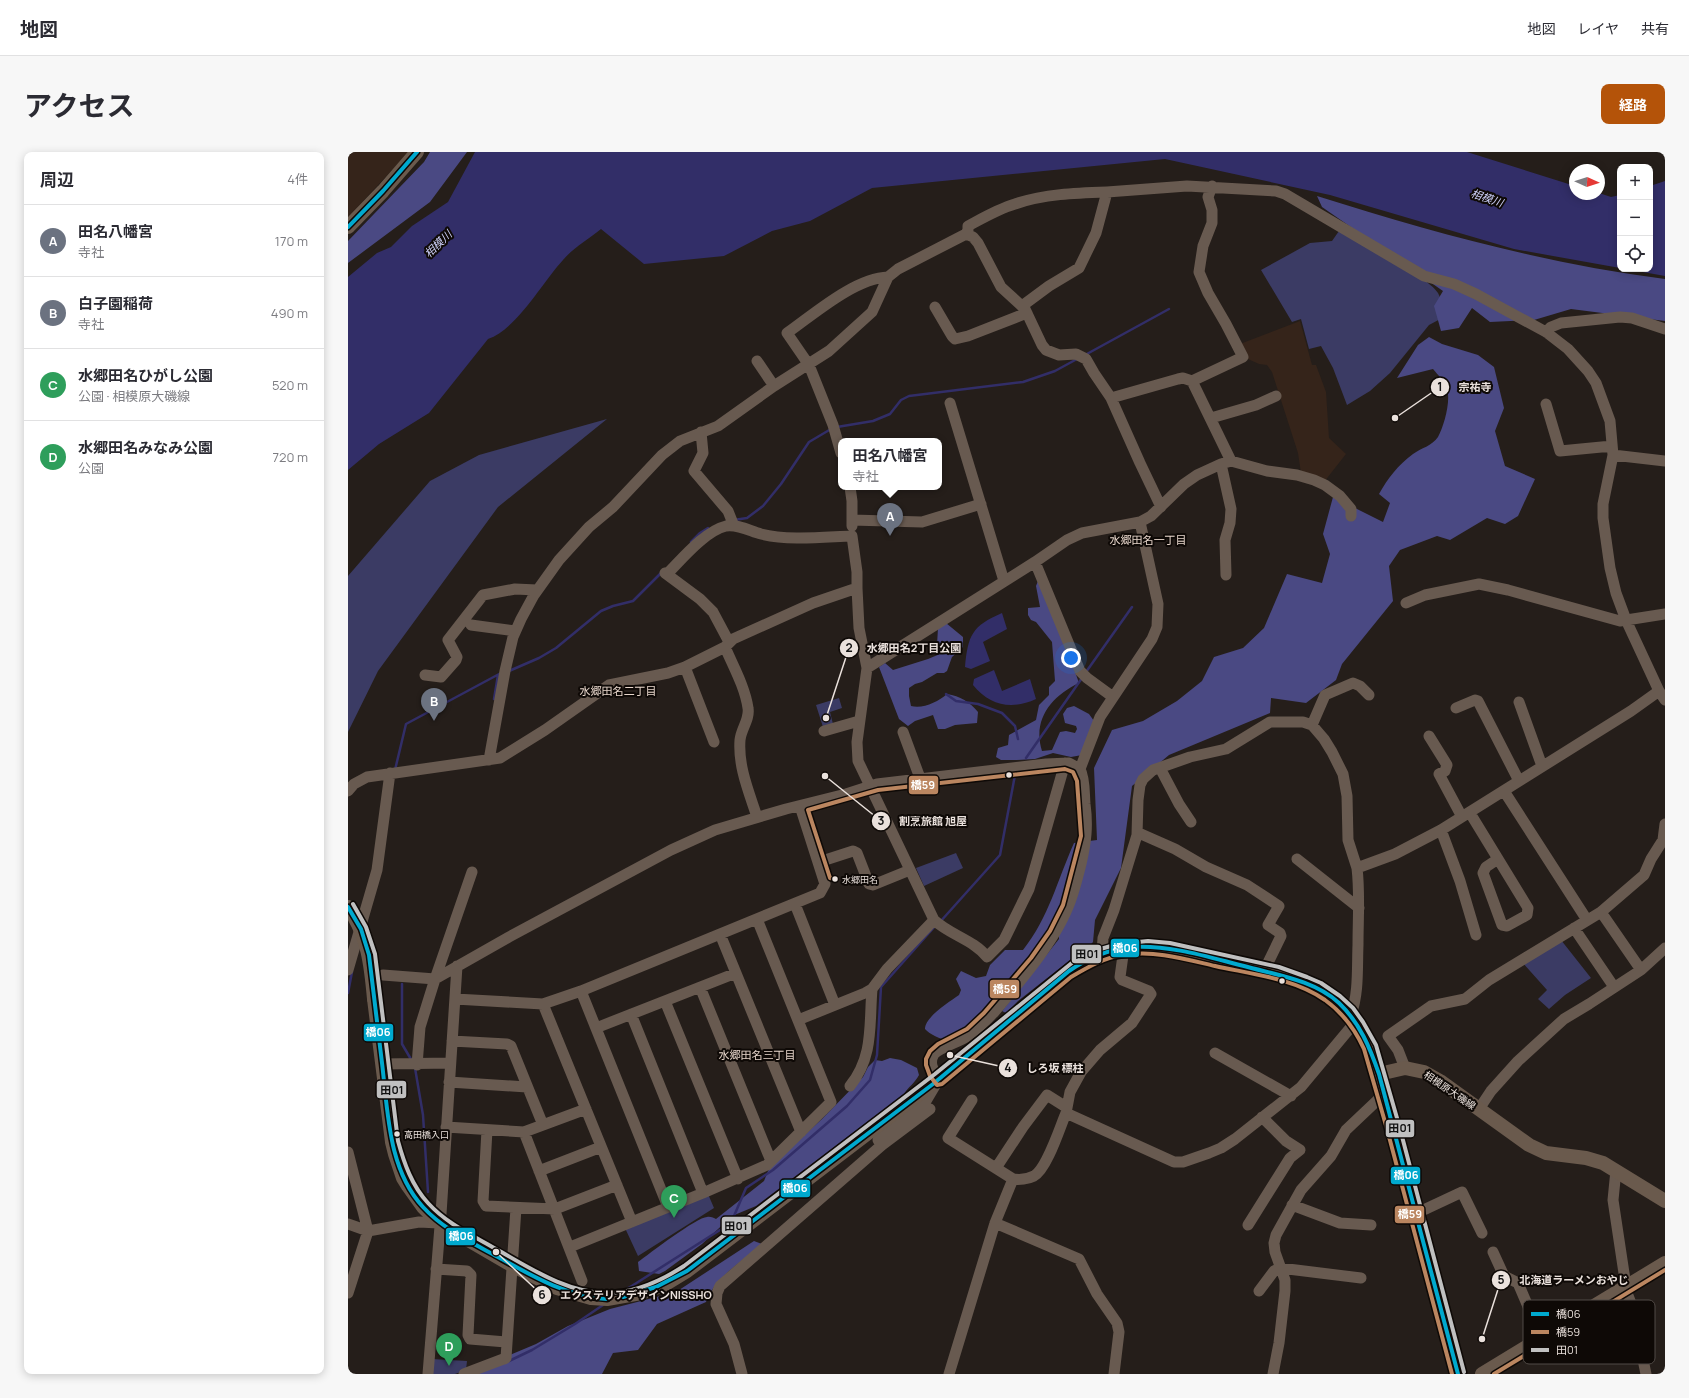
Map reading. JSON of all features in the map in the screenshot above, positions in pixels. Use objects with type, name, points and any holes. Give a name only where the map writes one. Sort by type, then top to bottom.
[{"type":"main road","points":[[348,227],[383,191],[417,152]]},
{"type":"main road","points":[[348,907],[361,929],[366,942],[372,972],[392,1142],[403,1178],[415,1197],[440,1224],[512,1265],[557,1288],[591,1298],[607,1299],[640,1293],[664,1285],[687,1271],[939,1079],[1068,972],[1086,960],[1102,953],[1124,948],[1146,946],[1172,949],[1297,979],[1315,986],[1332,997],[1353,1018],[1370,1047],[1379,1074],[1458,1374]]},
{"type":"main road","name":"相模原大磯線","points":[[1379,1074],[1405,1068],[1417,1069],[1431,1075],[1529,1145],[1551,1154],[1586,1158],[1603,1163],[1665,1201]]},
{"type":"main road","points":[[1603,1300],[1665,1263]]},
{"type":"main road","points":[[1482,1374],[1523,1348]]},
{"type":"street","points":[[489,760],[504,675],[515,631],[538,590],[559,560],[662,455],[680,441],[718,426],[774,386],[829,351],[872,312],[888,277],[898,269],[966,234],[968,226],[996,211],[1016,203],[1063,194],[1178,186],[1212,186],[1276,191],[1285,194],[1424,276],[1454,284],[1476,294],[1546,332],[1568,349],[1588,371],[1596,383],[1610,421],[1612,450],[1603,504],[1603,518],[1610,568],[1616,593],[1626,620],[1662,696],[1631,711],[1441,830],[1395,854],[1357,868]]},
{"type":"street","points":[[1111,398],[1178,379],[1183,378],[1192,381],[1242,357],[1226,324],[1208,293],[1199,272],[1203,246],[1212,223],[1213,214],[1208,197],[1212,186]]},
{"type":"street","points":[[935,307],[955,339],[968,336],[1024,310],[1049,286],[1079,268],[1096,233],[1107,192]]},
{"type":"street","points":[[966,234],[973,237],[978,243],[1001,287],[1024,310],[1046,350],[1059,355],[1081,356],[1094,373],[1111,398],[1161,507]]},
{"type":"street","points":[[838,443],[809,365],[787,333],[840,295],[875,278],[888,277]]},
{"type":"street","points":[[1546,332],[1551,327],[1561,323],[1620,317],[1637,320],[1665,329]]},
{"type":"street","points":[[757,361],[774,386]]},
{"type":"street","points":[[1192,381],[1210,418],[1226,463],[1231,509],[1230,523],[1225,540],[1226,575]]},
{"type":"street","points":[[1210,418],[1256,405],[1276,396]]},
{"type":"street","points":[[950,403],[1004,581]]},
{"type":"street","points":[[1546,404],[1560,451],[1612,450],[1665,461]]},
{"type":"street","points":[[701,432],[703,453],[694,471],[733,522],[774,537],[852,536]]},
{"type":"street","points":[[867,668],[1035,562],[1067,540],[1082,534],[1140,522],[1151,516],[1184,484],[1197,476],[1226,463],[1297,475],[1320,483],[1340,496],[1351,510],[1351,516]]},
{"type":"street","points":[[850,490],[852,536],[857,572],[859,628],[867,668],[859,721],[857,742],[858,761],[910,870],[938,923],[984,952],[987,957],[1004,940],[1029,889],[1065,763]]},
{"type":"street","points":[[852,520],[922,522],[981,504]]},
{"type":"street","points":[[733,522],[707,537],[666,573],[700,599],[713,612],[727,645],[746,699],[748,710],[747,720],[740,736],[740,750],[745,780],[757,817]]},
{"type":"street","points":[[882,1145],[878,1140],[926,1101],[939,1079],[932,1069],[931,1062],[934,1055],[938,1050],[951,1046],[966,1037],[995,1011],[1039,956],[1053,936],[1067,911],[1076,885],[1087,838],[1083,780],[1080,768],[1100,717],[1152,639],[1158,619],[1158,604],[1140,522]]},
{"type":"street","points":[[1035,562],[1084,674],[1113,697]]},
{"type":"street","points":[[1406,604],[1425,595],[1462,586],[1483,584],[1620,621],[1665,614]]},
{"type":"street","points":[[348,791],[356,783],[367,777],[500,758],[513,752],[609,685],[668,673],[684,667],[813,603],[857,588]]},
{"type":"street","points":[[425,675],[442,677],[456,660],[457,656],[448,640],[483,596],[515,589],[538,590]]},
{"type":"street","points":[[471,625],[515,631]]},
{"type":"street","points":[[684,667],[714,742]]},
{"type":"street","points":[[1312,725],[1325,695],[1353,683],[1360,686],[1369,695]]},
{"type":"street","points":[[1456,708],[1473,700],[1478,701],[1519,781]]},
{"type":"street","points":[[1519,702],[1542,766]]},
{"type":"street","points":[[824,731],[859,721]]},
{"type":"street","points":[[996,1168],[1047,1095],[1066,1110],[1178,1163],[1221,1148],[1291,1096],[1307,1080],[1353,1018],[1356,994],[1359,888],[1357,868],[1348,840],[1347,796],[1343,774],[1332,752],[1312,725],[1303,722],[1270,722],[1226,749],[1190,757],[1160,768],[1143,779],[1140,785],[1138,800],[1137,834],[1114,910],[1103,938],[1102,953]]},
{"type":"street","points":[[903,732],[920,778]]},
{"type":"street","points":[[1429,736],[1447,765],[1446,771],[1440,774],[1466,815],[1498,859],[1528,908],[1527,915],[1507,926],[1502,925],[1483,873],[1486,867],[1498,859]]},
{"type":"street","points":[[383,975],[435,979],[671,850],[715,830],[757,817],[871,786],[920,778],[1065,763],[1080,768]]},
{"type":"street","points":[[1160,768],[1179,804],[1191,822]]},
{"type":"street","points":[[348,970],[377,870],[395,772]]},
{"type":"street","points":[[1504,791],[1587,920]]},
{"type":"street","points":[[455,999],[543,1004],[581,991],[820,893],[824,890],[825,884],[800,806]]},
{"type":"street","points":[[1405,1068],[1398,1050],[1388,1036],[1431,1006],[1464,999],[1489,980],[1601,912],[1644,875],[1651,859],[1663,840],[1665,824]]},
{"type":"street","points":[[1441,830],[1460,881],[1476,935]]},
{"type":"street","points":[[1137,834],[1145,835],[1247,885],[1280,906],[1268,925],[1280,933],[1281,936],[1264,971]]},
{"type":"street","points":[[819,862],[853,851],[857,853],[869,884],[873,885],[910,870]]},
{"type":"street","points":[[1297,859],[1359,908]]},
{"type":"street","points":[[411,1064],[420,1027],[435,979],[472,872]]},
{"type":"street","points":[[795,904],[835,1005]]},
{"type":"street","points":[[1601,912],[1641,970]]},
{"type":"street","points":[[570,1247],[738,1179],[767,1165],[831,1102],[757,919]]},
{"type":"street","points":[[798,1020],[872,989],[887,969],[938,923]]},
{"type":"street","points":[[1574,928],[1614,987]]},
{"type":"street","points":[[720,934],[801,1132]]},
{"type":"street","points":[[972,1100],[948,1138],[1013,1179],[1019,1180],[1033,1176],[1040,1172],[1066,1110],[1070,1092],[1081,1072],[1100,1050],[1132,1023],[1150,994],[1149,991],[1122,980],[1120,977],[1124,948]]},
{"type":"street","points":[[1478,1109],[1518,1061],[1564,1019],[1641,970],[1665,948]]},
{"type":"street","points":[[428,1374],[440,1224],[457,966]]},
{"type":"street","points":[[596,1028],[736,973]]},
{"type":"street","points":[[700,987],[772,1161]]},
{"type":"street","points":[[850,1086],[863,1067],[867,1054],[872,989]]},
{"type":"street","points":[[581,991],[668,1207]]},
{"type":"street","points":[[665,1001],[738,1179]]},
{"type":"street","points":[[543,1004],[632,1222]]},
{"type":"street","points":[[631,1014],[703,1193]]},
{"type":"street","points":[[452,1041],[510,1045],[543,1125]]},
{"type":"street","points":[[1215,1053],[1291,1096]]},
{"type":"street","points":[[383,1064],[450,1063]]},
{"type":"street","points":[[449,1082],[527,1087]]},
{"type":"street","points":[[1273,1374],[1279,1343],[1285,1291],[1285,1280],[1275,1252],[1274,1243],[1276,1234],[1292,1205],[1308,1181],[1331,1156],[1346,1130],[1384,1094]]},
{"type":"street","points":[[446,1128],[524,1132],[586,1108]]},
{"type":"street","points":[[742,1374],[734,1344],[716,1304],[717,1293],[720,1286],[882,1145],[930,1109]]},
{"type":"street","points":[[1248,1225],[1290,1158],[1300,1150],[1286,1141],[1262,1117]]},
{"type":"street","points":[[487,1130],[483,1204],[486,1206],[555,1209],[617,1185]]},
{"type":"street","points":[[524,1132],[570,1247],[582,1282]]},
{"type":"street","points":[[540,1171],[602,1147]]},
{"type":"street","points":[[348,1152],[368,1231],[348,1293]]},
{"type":"street","points":[[1616,1170],[1614,1200],[1626,1286],[1630,1300]]},
{"type":"street","points":[[949,1374],[995,1223],[1013,1179]]},
{"type":"street","points":[[1415,1214],[1462,1192],[1482,1233]]},
{"type":"street","points":[[1292,1205],[1340,1223],[1371,1225]]},
{"type":"street","points":[[464,1374],[505,1359],[516,1208]]},
{"type":"street","points":[[348,1224],[368,1231],[419,1222],[440,1224]]},
{"type":"street","points":[[995,1223],[1079,1259],[1097,1294],[1117,1323],[1119,1332],[1114,1374]]},
{"type":"street","points":[[1493,1252],[1504,1276],[1518,1283],[1525,1300]]},
{"type":"street","points":[[1258,1292],[1274,1272],[1280,1268],[1361,1278]]},
{"type":"street","points":[[436,1269],[467,1271],[471,1275],[468,1334],[470,1339],[506,1342]]},
{"type":"street","points":[[1644,1364],[1646,1374]]},
{"type":"shaded area","points":[[348,152],[409,152],[348,217]]},
{"type":"shaded area","points":[[430,152],[467,152],[430,202],[348,263],[348,241],[424,162]]},
{"type":"shaded area","points":[[1317,196],[1446,234],[1533,256],[1621,273],[1665,279],[1665,321],[1571,309],[1534,320],[1490,322],[1472,308],[1459,328],[1441,331],[1434,306],[1443,291],[1322,207]]},
{"type":"shaded area","points":[[1339,231],[1408,269],[1432,286],[1438,293],[1444,317],[1429,325],[1390,373],[1370,391],[1347,405],[1333,368],[1321,346],[1309,349],[1301,319],[1292,322],[1261,270],[1310,243],[1332,241]]},
{"type":"shaded area","points":[[1300,321],[1312,365],[1316,365],[1326,392],[1329,438],[1346,454],[1324,482],[1301,473],[1298,453],[1272,372],[1267,365],[1259,364],[1248,359],[1240,344]]},
{"type":"shaded area","points":[[1429,337],[1442,344],[1478,355],[1494,367],[1504,408],[1495,431],[1505,466],[1535,479],[1518,516],[1505,524],[1487,518],[1450,540],[1437,536],[1400,550],[1389,566],[1393,601],[1342,664],[1336,680],[1306,703],[1271,698],[1270,713],[1169,755],[1132,786],[1121,868],[1095,920],[1093,942],[1084,952],[1074,957],[1018,1001],[1006,1013],[1002,1011],[1059,939],[1059,934],[1007,994],[976,1025],[961,1035],[949,1040],[940,1038],[930,1033],[925,1029],[929,1020],[938,1010],[959,995],[961,990],[956,979],[961,971],[976,978],[986,976],[990,965],[1005,950],[1023,950],[1040,925],[1074,843],[1097,840],[1094,768],[1112,730],[1143,721],[1177,701],[1202,681],[1214,657],[1243,648],[1264,628],[1287,574],[1322,583],[1330,554],[1323,534],[1333,497],[1383,522],[1390,503],[1379,494],[1398,467],[1413,454],[1436,440],[1445,420],[1448,400],[1447,389],[1443,381],[1433,369],[1397,378],[1418,345]]},
{"type":"shaded area","points":[[607,419],[498,507],[378,671],[348,732],[348,576],[430,481],[479,455]]},
{"type":"shaded area","points":[[1038,581],[1079,683],[1060,695],[1047,710],[1042,719],[1040,739],[1042,751],[1052,750],[1060,732],[1066,731],[1075,733],[1077,729],[1076,726],[1065,723],[1063,714],[1067,708],[1074,706],[1089,714],[1094,721],[1082,755],[1071,757],[1053,753],[1035,759],[1001,760],[996,757],[998,748],[1008,745],[1009,735],[1036,720],[1039,705],[1049,695],[1049,687],[1055,681],[1052,642],[1036,622],[1031,620],[1028,615],[1028,608],[1040,607],[1036,586]]},
{"type":"shaded area","points":[[946,623],[963,637],[963,647],[952,657],[947,671],[944,673],[937,673],[909,688],[911,706],[925,706],[939,700],[947,694],[956,696],[968,702],[975,708],[978,712],[977,723],[955,725],[945,729],[938,729],[933,715],[915,721],[908,726],[899,719],[879,667],[885,663],[893,670],[940,654],[937,645],[938,628]]},
{"type":"shaded area","points":[[839,698],[842,708],[830,712],[833,724],[823,727],[816,705]]},
{"type":"shaded area","points":[[956,853],[963,868],[924,886],[916,868]]},
{"type":"shaded area","points":[[1561,940],[1591,978],[1565,995],[1549,1009],[1538,999],[1547,990],[1523,963]]},
{"type":"shaded area","points":[[890,1058],[901,1060],[917,1068],[919,1075],[904,1094],[756,1206],[732,1216],[702,1244],[665,1271],[659,1274],[639,1271],[638,1262],[662,1244],[702,1219],[712,1217],[716,1219],[764,1181],[768,1171],[779,1158],[822,1119],[863,1077],[868,1067],[875,1060],[882,1061]]},
{"type":"shaded area","points":[[708,1194],[714,1208],[638,1256],[625,1228]]},
{"type":"shaded area","points":[[754,1241],[762,1244],[723,1277],[710,1293],[706,1302],[657,1324],[638,1350],[613,1353],[602,1374],[465,1374],[536,1344],[568,1326],[610,1309],[676,1292]]},
{"type":"shaded area","points":[[432,1359],[467,1361],[466,1370],[455,1374],[431,1374]]},
{"type":"water","name":"相模川","points":[[475,152],[1467,152],[1569,184],[1569,200],[1605,200],[1605,195],[1611,197],[1617,196],[1617,267],[1514,249],[1330,195],[1165,159],[872,188],[810,221],[772,231],[724,256],[644,264],[601,229],[567,256],[528,305],[509,326],[488,339],[429,413],[379,444],[348,470],[348,277],[377,253],[391,247],[412,226],[448,202]]},
{"type":"water","points":[[1665,181],[1665,276],[1643,272],[1653,272],[1653,185]]},
{"type":"water","points":[[1002,613],[1007,629],[983,642],[990,661],[971,669],[965,667],[968,647],[973,633],[984,622]]},
{"type":"water","points":[[994,670],[1002,691],[1030,679],[1036,699],[1010,705],[994,702],[987,698],[973,685],[974,679]]},
{"type":"waterway","points":[[1085,355],[1169,309]]},
{"type":"waterway","points":[[837,427],[873,421],[890,414],[901,400],[909,396],[1023,382],[1055,371],[1077,359]]},
{"type":"waterway","points":[[734,520],[747,518],[763,506],[781,484],[809,442],[831,429]]},
{"type":"waterway","points":[[691,542],[700,533],[708,528]]},
{"type":"waterway","points":[[509,671],[539,658],[556,648],[601,611],[633,601],[662,572]]},
{"type":"waterway","points":[[1086,672],[1132,607]]},
{"type":"waterway","points":[[395,770],[406,724],[501,673]]},
{"type":"waterway","points":[[494,699],[498,675]]},
{"type":"waterway","points":[[1026,758],[1082,678]]},
{"type":"waterway","points":[[946,694],[956,701],[978,704],[1002,713],[1015,726],[1018,739]]},
{"type":"waterway","points":[[940,922],[1000,855],[1015,775]]},
{"type":"waterway","points":[[627,1289],[731,1223],[746,1188],[773,1170],[847,1106],[870,1080],[877,1055],[881,987],[936,925]]},
{"type":"waterway","points":[[348,993],[352,972]]},
{"type":"waterway","points":[[402,984],[402,1044],[412,1061]]},
{"type":"waterway","points":[[415,1068],[423,1115],[428,1192]]},
{"type":"waterway","points":[[509,1361],[532,1350],[603,1305]]},
{"type":"transit line","name":"橋06","points":[[348,227],[383,191],[417,152]]},
{"type":"transit line","name":"橋59","points":[[835,879],[830,878],[808,810],[878,790],[1065,769],[1073,772],[1077,781],[1081,836],[1063,905],[1050,931],[1031,958],[984,1013],[967,1029],[938,1044],[930,1051],[926,1059],[926,1065],[930,1076],[937,1085],[942,1084],[1071,977],[1097,963],[1117,956],[1136,954],[1159,954],[1170,956],[1272,978],[1313,993],[1325,1000],[1343,1016],[1357,1035],[1364,1049],[1387,1129],[1452,1374]]},
{"type":"transit line","name":"田01","points":[[353,904],[366,927],[375,954],[398,1141],[406,1166],[417,1189],[428,1203],[443,1217],[469,1234],[549,1278],[578,1289],[592,1292],[607,1293],[628,1291],[666,1277],[684,1266],[935,1074],[1073,962],[1090,952],[1118,944],[1148,941],[1170,943],[1279,967],[1307,977],[1321,983],[1340,996],[1353,1008],[1376,1045],[1399,1125],[1464,1372]]},
{"type":"transit line","name":"橋06","points":[[348,907],[361,929],[369,955],[388,1120],[396,1158],[411,1192],[423,1207],[448,1229],[511,1264],[564,1290],[607,1299]]},
{"type":"transit line","name":"橋06","points":[[623,1297],[656,1287],[687,1271],[933,1084],[1069,971],[1091,958],[1107,952],[1133,947],[1161,948],[1203,956],[1294,979],[1329,995],[1339,1003],[1359,1027],[1368,1045],[1379,1074],[1458,1374]]},
{"type":"transit line","name":"橋59","points":[[1616,1300],[1665,1270]]},
{"type":"transit line","name":"橋59","points":[[1494,1374],[1523,1356]]},
{"type":"place","name":"宗祐寺","points":[[1395,418]]},
{"type":"place","name":"田名八幡宮","points":[[890,536]]},
{"type":"place","name":"水郷田名2丁目公園","points":[[826,718]]},
{"type":"place","name":"白子園稲荷","points":[[434,721]]},
{"type":"place","name":"割烹旅館 旭屋","points":[[825,776]]},
{"type":"place","name":"水郷田名","points":[[835,879]]},
{"type":"place","name":"しろ坂 標柱","points":[[950,1055]]},
{"type":"place","name":"高田橋入口","points":[[397,1134]]},
{"type":"place","name":"水郷田名ひがし公園","points":[[674,1218]]},
{"type":"place","name":"エクステリアデザインNISSHO","points":[[496,1252]]},
{"type":"place","name":"北海道ラーメンおやじ","points":[[1482,1339]]},
{"type":"place","name":"水郷田名みなみ公園","points":[[449,1366]]},
{"type":"district","name":"水郷田名一丁目","points":[[1148,540]]},
{"type":"district","name":"水郷田名二丁目","points":[[618,691]]},
{"type":"district","name":"水郷田名三丁目","points":[[757,1055]]}]
